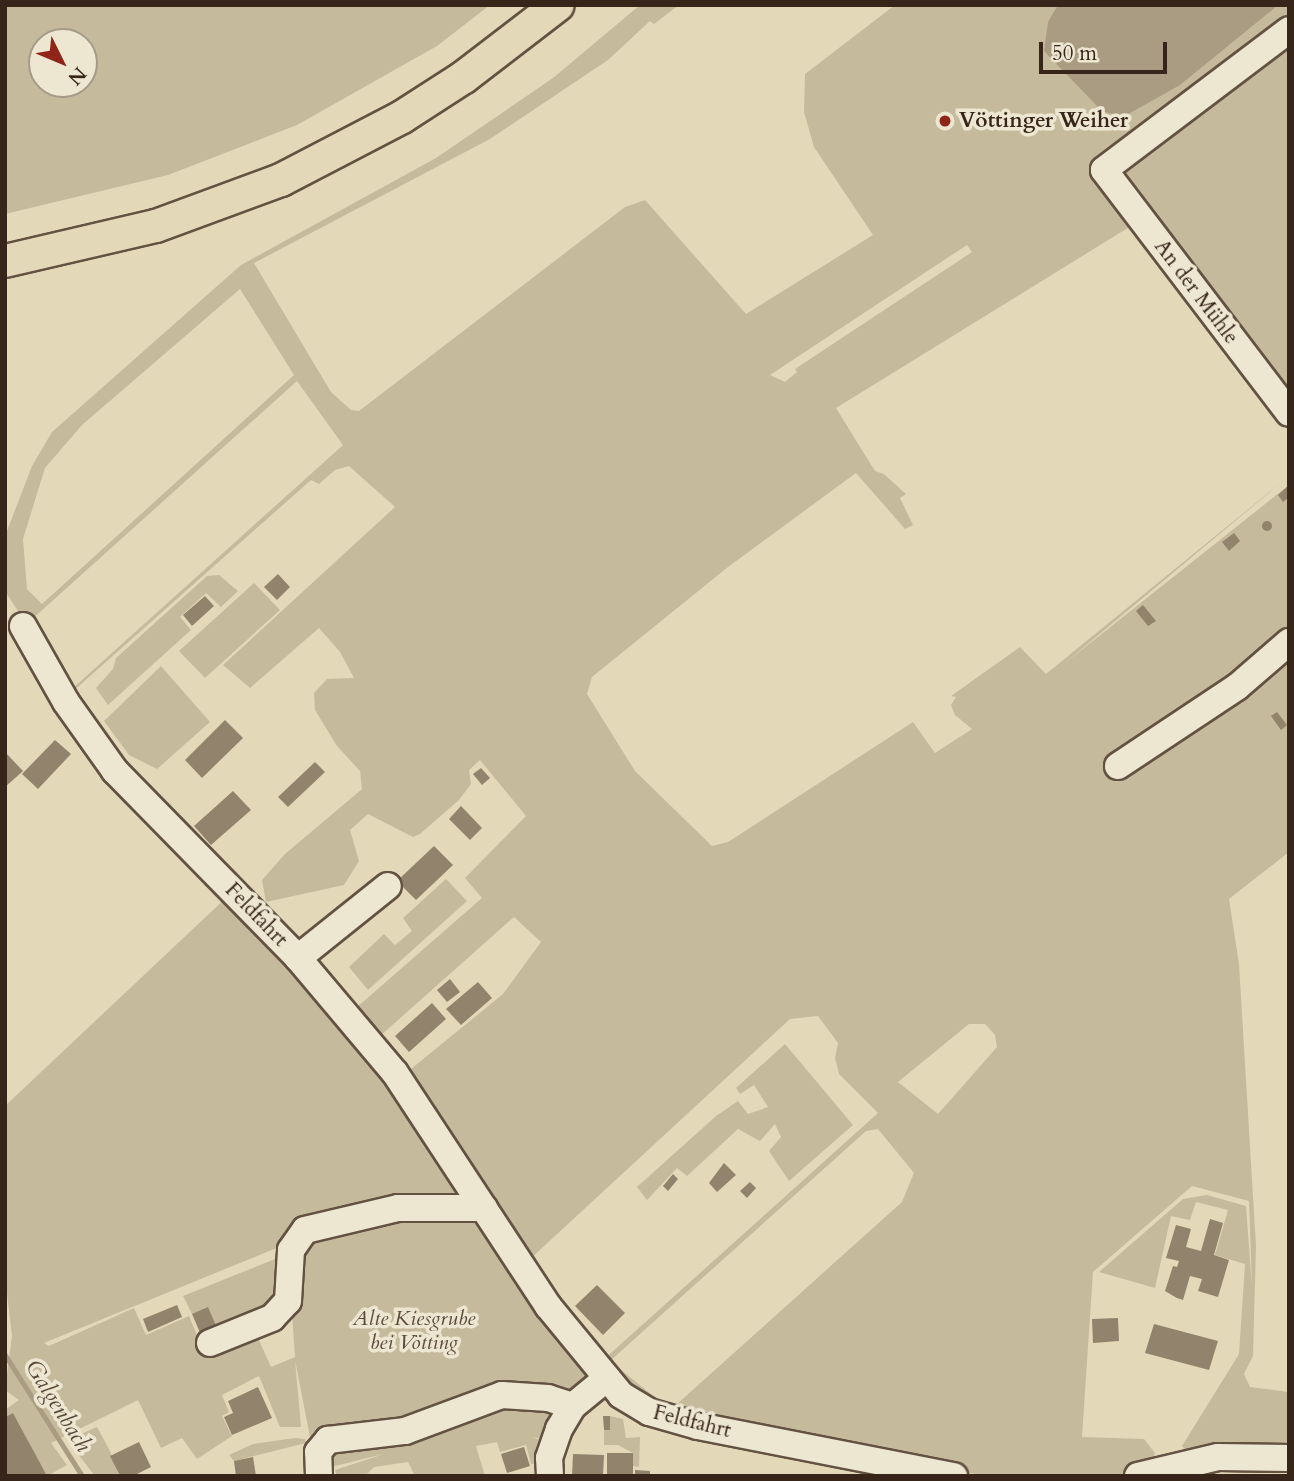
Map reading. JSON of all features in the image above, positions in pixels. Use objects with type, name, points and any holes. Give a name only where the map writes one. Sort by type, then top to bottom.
[{"type":"main road","points":[[8,264],[156,226],[281,180],[402,117],[464,77],[558,5]]},
{"type":"street","name":"An der Mühle","points":[[1289,30],[1104,170],[1289,413]]},
{"type":"street","name":"Feldfahrt","points":[[23,626],[66,702],[115,771],[298,958],[416,1100],[548,1306],[632,1405],[653,1413],[954,1476]]},
{"type":"street","points":[[1118,766],[1237,687],[1289,642]]},
{"type":"street","points":[[298,958],[388,886]]},
{"type":"street","points":[[210,1343],[272,1318],[288,1301],[292,1250],[305,1230],[398,1208],[484,1208]]},
{"type":"street","points":[[550,1476],[553,1443],[573,1406],[607,1378]]},
{"type":"street","points":[[319,1476],[318,1452],[328,1440],[405,1432],[502,1395],[548,1398],[573,1406]]},
{"type":"street","points":[[1138,1476],[1205,1459],[1289,1458]]},
{"type":"green space","points":[[5,5],[490,5],[437,46],[297,125],[168,175],[5,214]]},
{"type":"green space","points":[[640,5],[679,5],[654,24],[650,21],[608,60],[490,139],[254,263],[331,392],[351,410],[359,411],[625,207],[645,200],[746,314],[873,235],[814,147],[804,112],[805,74],[895,5],[1289,5],[1289,18],[1103,163],[1289,432],[1131,226],[836,408],[875,471],[884,474],[906,494],[900,498],[913,525],[905,529],[856,473],[728,567],[592,677],[587,694],[635,771],[712,846],[728,842],[913,722],[935,753],[972,729],[955,715],[951,705],[956,697],[951,696],[1020,647],[1046,674],[1289,476],[1065,663],[1289,485],[1289,852],[1229,899],[1239,964],[1256,1246],[1253,1356],[1244,1374],[1250,1387],[1289,1392],[1289,1449],[1189,1453],[1182,1446],[1239,1354],[1245,1264],[1215,1255],[1228,1210],[1196,1202],[1190,1220],[1171,1216],[1155,1288],[1099,1272],[1183,1199],[1207,1195],[1246,1206],[1252,1286],[1249,1201],[1192,1186],[1093,1272],[1082,1437],[1144,1439],[1155,1453],[1151,1463],[1122,1476],[985,1476],[661,1411],[601,1362],[878,1113],[839,1074],[835,1058],[838,1043],[818,1016],[790,1019],[529,1260],[406,1073],[503,994],[541,942],[514,917],[379,1037],[356,1008],[482,898],[465,878],[526,816],[480,760],[469,770],[471,784],[459,800],[420,834],[413,837],[368,814],[350,830],[359,861],[344,885],[266,902],[262,880],[285,854],[362,789],[360,771],[337,746],[315,710],[314,693],[327,679],[354,678],[340,652],[319,628],[250,688],[223,665],[395,507],[349,466],[335,470],[319,484],[311,480],[71,693],[5,591],[5,536],[32,466],[52,432],[241,265],[436,158],[553,78]],"holes":[[[967,245],[972,252],[795,369],[797,372],[785,382],[770,375]],[[240,289],[294,375],[42,604],[27,589],[23,539],[45,468],[82,425]],[[297,381],[343,445],[73,688],[30,621]],[[969,1024],[985,1024],[995,1035],[997,1047],[938,1114],[898,1082]],[[878,1129],[914,1173],[902,1202],[677,1404],[667,1407],[610,1361],[866,1131]]]},
{"type":"green space","points":[[1289,41],[1289,400],[1124,176],[1126,169]]},
{"type":"green space","points":[[219,575],[238,591],[221,607],[206,593],[180,617],[191,630],[108,705],[96,688],[113,669],[116,658],[207,576]]},
{"type":"green space","points":[[254,583],[280,610],[205,678],[179,651]]},
{"type":"green space","points":[[161,666],[210,722],[157,769],[129,755],[104,721]]},
{"type":"green space","points":[[446,879],[467,901],[368,990],[349,967],[384,934],[395,945],[412,931],[403,918]]},
{"type":"green space","name":"Alte Kiesgrube bei Vötting","points":[[229,895],[401,1087],[594,1369],[548,1440],[532,1437],[546,1442],[541,1462],[531,1464],[526,1445],[500,1452],[497,1442],[476,1446],[485,1476],[415,1476],[408,1462],[374,1467],[365,1476],[337,1476],[335,1470],[384,1454],[331,1467],[330,1456],[343,1445],[310,1437],[295,1360],[301,1427],[280,1427],[259,1376],[222,1395],[229,1412],[222,1416],[232,1436],[197,1459],[182,1438],[161,1448],[138,1400],[51,1443],[67,1465],[47,1476],[13,1413],[5,1417],[5,1410],[19,1400],[5,1390],[12,1336],[5,1276],[5,1106]],"holes":[[[284,1245],[285,1255],[183,1296],[192,1314],[208,1308],[217,1328],[291,1299],[295,1357],[271,1367],[254,1329],[204,1352],[189,1316],[146,1335],[134,1308],[49,1346],[44,1343]]]},
{"type":"green space","points":[[785,1044],[853,1125],[789,1181],[769,1151],[781,1137],[775,1124],[760,1141],[738,1129],[687,1176],[677,1168],[647,1200],[637,1187],[716,1116],[738,1101],[748,1114],[768,1107],[754,1085],[740,1094],[736,1088]]},
{"type":"green space","points":[[610,1416],[623,1419],[626,1438],[640,1437],[639,1467],[633,1466],[633,1453],[618,1445],[604,1445],[604,1430],[610,1429]]},
{"type":"green space","points":[[97,1427],[119,1476],[95,1476],[67,1440]]},
{"type":"green space","points":[[305,1439],[306,1443],[234,1461],[229,1455],[253,1444]]},
{"type":"shaded area","name":"Vöttinger Weiher","points":[[1058,5],[1278,5],[1180,85],[1123,117],[1102,111],[1044,51],[1048,22]]},
{"type":"building","points":[[1289,485],[1289,497],[1283,502],[1278,495]]},
{"type":"building","points":[[1267,521],[1271,522],[1271,530],[1267,531],[1263,530],[1262,526],[1263,522]]},
{"type":"building","points":[[1234,533],[1240,541],[1229,551],[1222,542]]},
{"type":"building","points":[[278,574],[290,587],[277,600],[264,587]]},
{"type":"building","points":[[205,596],[214,606],[192,626],[183,615]]},
{"type":"building","points":[[1143,605],[1156,621],[1148,626],[1136,611]]},
{"type":"building","points":[[1277,712],[1287,725],[1281,730],[1271,716]]},
{"type":"building","points":[[225,720],[243,738],[202,778],[185,760]]},
{"type":"building","points":[[55,740],[71,754],[38,789],[22,774]]},
{"type":"building","points":[[5,752],[23,771],[5,787]]},
{"type":"building","points":[[315,762],[325,772],[288,807],[278,797]]},
{"type":"building","points":[[481,768],[490,778],[482,785],[473,774]]},
{"type":"building","points":[[233,791],[251,810],[211,845],[194,826]]},
{"type":"building","points":[[461,806],[482,828],[470,840],[449,819]]},
{"type":"building","points":[[434,846],[453,865],[416,900],[397,881]]},
{"type":"building","points":[[450,979],[460,992],[447,1002],[437,990]]},
{"type":"building","points":[[478,982],[492,998],[461,1025],[446,1009]]},
{"type":"building","points":[[432,1003],[446,1019],[409,1052],[395,1036]]},
{"type":"building","points":[[724,1163],[736,1175],[717,1192],[709,1183]]},
{"type":"building","points":[[673,1174],[678,1179],[668,1191],[663,1186]]},
{"type":"building","points":[[750,1182],[756,1188],[747,1198],[740,1191]]},
{"type":"building","points":[[1210,1219],[1223,1223],[1214,1255],[1229,1260],[1218,1297],[1198,1291],[1202,1279],[1190,1276],[1183,1300],[1177,1298],[1165,1291],[1173,1266],[1177,1267],[1179,1261],[1166,1258],[1176,1225],[1191,1229],[1186,1247],[1201,1251]]},
{"type":"building","points":[[597,1285],[625,1313],[603,1335],[575,1306]]},
{"type":"building","points":[[177,1305],[182,1317],[148,1332],[143,1319]]},
{"type":"building","points":[[208,1307],[217,1328],[201,1335],[192,1314]]},
{"type":"building","points":[[1118,1318],[1119,1341],[1093,1343],[1092,1319]]},
{"type":"building","points":[[1154,1324],[1218,1341],[1209,1370],[1145,1353]]},
{"type":"building","points":[[258,1387],[272,1418],[232,1435],[224,1417],[233,1413],[228,1401]]},
{"type":"building","points":[[13,1413],[47,1476],[6,1476],[5,1417]]},
{"type":"building","points":[[603,1416],[610,1416],[610,1430],[604,1430]]},
{"type":"building","points":[[139,1442],[151,1467],[133,1476],[120,1476],[110,1456]]},
{"type":"building","points":[[524,1447],[530,1466],[507,1473],[501,1454]]},
{"type":"building","points":[[607,1453],[633,1453],[633,1475],[607,1475]]},
{"type":"building","points":[[573,1454],[604,1455],[603,1476],[572,1476]]},
{"type":"building","points":[[253,1457],[256,1476],[236,1476],[234,1461]]},
{"type":"building","points":[[635,1470],[650,1471],[650,1476],[635,1476]]},
{"type":"waterway","name":"Galgenbach","points":[[5,1355],[82,1476]]},
{"type":"place","name":"Vöttinger Weiher","points":[[945,121]]}]
